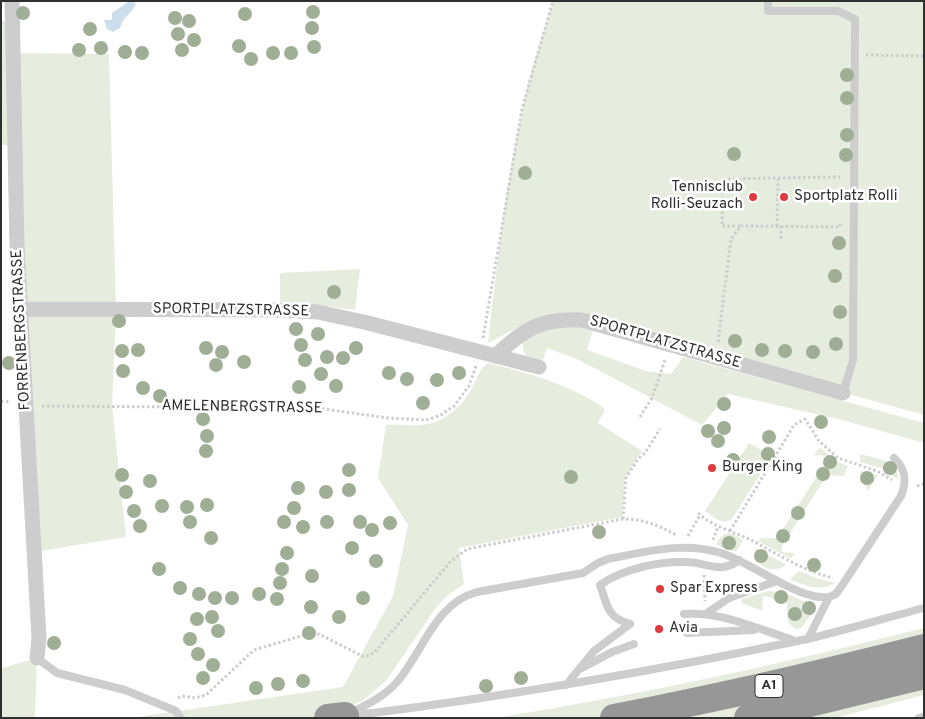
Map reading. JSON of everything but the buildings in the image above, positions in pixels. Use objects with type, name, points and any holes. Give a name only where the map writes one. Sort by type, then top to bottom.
[{"type":"highway","name":"A1","points":[[614,718],[698,702],[924,648]]},
{"type":"highway","name":"A1","points":[[748,718],[924,675]]},
{"type":"street","name":"FORRENBERGSTRASSE","points":[[12,1],[14,154],[39,638],[37,658]]},
{"type":"street","name":"SPORTPLATZSTRASSE","points":[[21,309],[270,310],[318,312],[539,366]]},
{"type":"street","name":"SPORTPLATZSTRASSE","points":[[488,354],[539,324],[562,319],[582,320],[843,393]]},
{"type":"lane","points":[[768,1],[768,10],[838,11],[856,19],[853,360],[843,393]]},
{"type":"lane","points":[[337,717],[383,695],[397,681],[442,614],[470,594],[583,573],[608,559],[659,549],[686,547],[705,549],[723,553],[777,581],[819,598],[836,594],[898,502],[904,487],[903,469],[894,458]]},
{"type":"lane","points":[[566,685],[594,651],[630,624],[616,619],[610,613],[600,584],[622,572],[664,563],[694,562],[721,568],[733,565],[738,560]]},
{"type":"lane","points":[[707,613],[729,598],[777,581]]},
{"type":"lane","points":[[808,638],[829,597]]},
{"type":"lane","points":[[337,717],[566,685],[795,641],[924,608]]},
{"type":"lane","points":[[684,614],[707,613],[795,641]]},
{"type":"lane","points":[[687,633],[761,630]]},
{"type":"lane","points":[[579,670],[612,652],[634,644]]},
{"type":"lane","points":[[37,658],[57,673],[126,690],[164,706],[176,712],[182,718]]},
{"type":"lane","points":[[919,718],[924,717]]},
{"type":"path","name":"AMELENBERGSTRASSE","points":[[26,404],[43,406],[317,408],[388,418],[426,420],[441,415],[454,406],[488,354],[522,109],[553,1]]},
{"type":"path","points":[[855,55],[924,56]]},
{"type":"path","points":[[840,220],[840,227],[722,226],[723,179],[854,178]]},
{"type":"path","points":[[778,179],[781,240]]},
{"type":"path","points":[[716,357],[731,240],[741,226]]},
{"type":"path","points":[[640,418],[652,398],[661,371]]},
{"type":"path","points":[[730,531],[794,425],[805,420],[818,441],[838,458],[877,471],[904,487]]},
{"type":"path","points":[[623,519],[626,478],[660,429]]},
{"type":"path","points":[[698,513],[718,527],[730,531],[795,564],[819,575],[845,581]]},
{"type":"path","points":[[164,706],[182,696],[194,698],[206,695],[254,650],[301,636],[319,634],[364,657],[374,653],[450,562],[467,549],[623,519],[647,521],[678,536],[696,538]]},
{"type":"path","points":[[704,540],[713,540]]},
{"type":"shaded area","name":"Sportplatz Rolli","points":[[553,1],[924,1],[924,415],[716,357],[576,313],[564,313],[541,318],[488,343],[502,226],[516,140],[528,83]]},
{"type":"shaded area","points":[[1,21],[12,22],[13,53],[109,54],[116,311],[112,406],[126,537],[34,552],[14,145],[1,145]]},
{"type":"shaded area","points":[[360,269],[355,310],[280,302],[280,273]]},
{"type":"shaded area","points":[[565,324],[593,329],[587,350],[646,371],[671,374],[683,357],[924,423],[924,443],[842,420],[728,394],[702,425],[579,360],[547,348],[543,360],[527,356],[523,351],[523,342],[540,331]]},
{"type":"shaded area","points":[[488,363],[548,380],[591,400],[604,408],[598,423],[642,451],[625,478],[622,517],[459,548],[464,584],[447,596],[435,609],[386,681],[362,701],[345,708],[345,718],[130,718],[343,687],[393,596],[408,525],[378,478],[386,425],[423,425],[448,416],[464,400],[480,371]]},
{"type":"shaded area","points":[[749,443],[772,456],[732,519],[725,522],[718,520],[705,511]]},
{"type":"shaded area","points":[[821,448],[835,461],[848,466],[844,476],[827,475],[782,546],[782,552],[795,553],[791,559],[758,541],[761,538],[777,538],[826,462],[827,456],[814,455]]},
{"type":"shaded area","points":[[860,454],[890,464],[897,473],[899,480],[881,468],[860,462]]},
{"type":"shaded area","points":[[860,471],[878,475],[868,491]]},
{"type":"shaded area","points":[[728,533],[743,540],[737,551],[716,545],[720,537]]},
{"type":"shaded area","points":[[755,548],[787,565],[775,569],[765,568],[758,561]]},
{"type":"shaded area","points":[[799,571],[836,583],[819,588],[791,580]]},
{"type":"shaded area","points":[[768,591],[783,592],[813,605],[815,610],[801,628],[797,629],[790,625],[786,603],[763,596],[762,611],[741,601],[742,599]]},
{"type":"shaded area","points":[[924,628],[924,695],[835,718],[495,718],[710,678]]},
{"type":"shaded area","points":[[37,658],[35,718],[1,718],[1,668]]},
{"type":"water","points":[[133,1],[136,4],[123,20],[120,28],[113,32],[107,29],[104,20],[112,20],[112,13],[128,2]]},
{"type":"place","name":"Tennisclub Rolli-Seuzach","points":[[753,197]]},
{"type":"place","name":"Sportplatz Rolli","points":[[784,197]]},
{"type":"place","name":"Burger King","points":[[712,468]]},
{"type":"place","name":"Spar Express","points":[[660,589]]},
{"type":"place","name":"Avia","points":[[659,629]]}]
